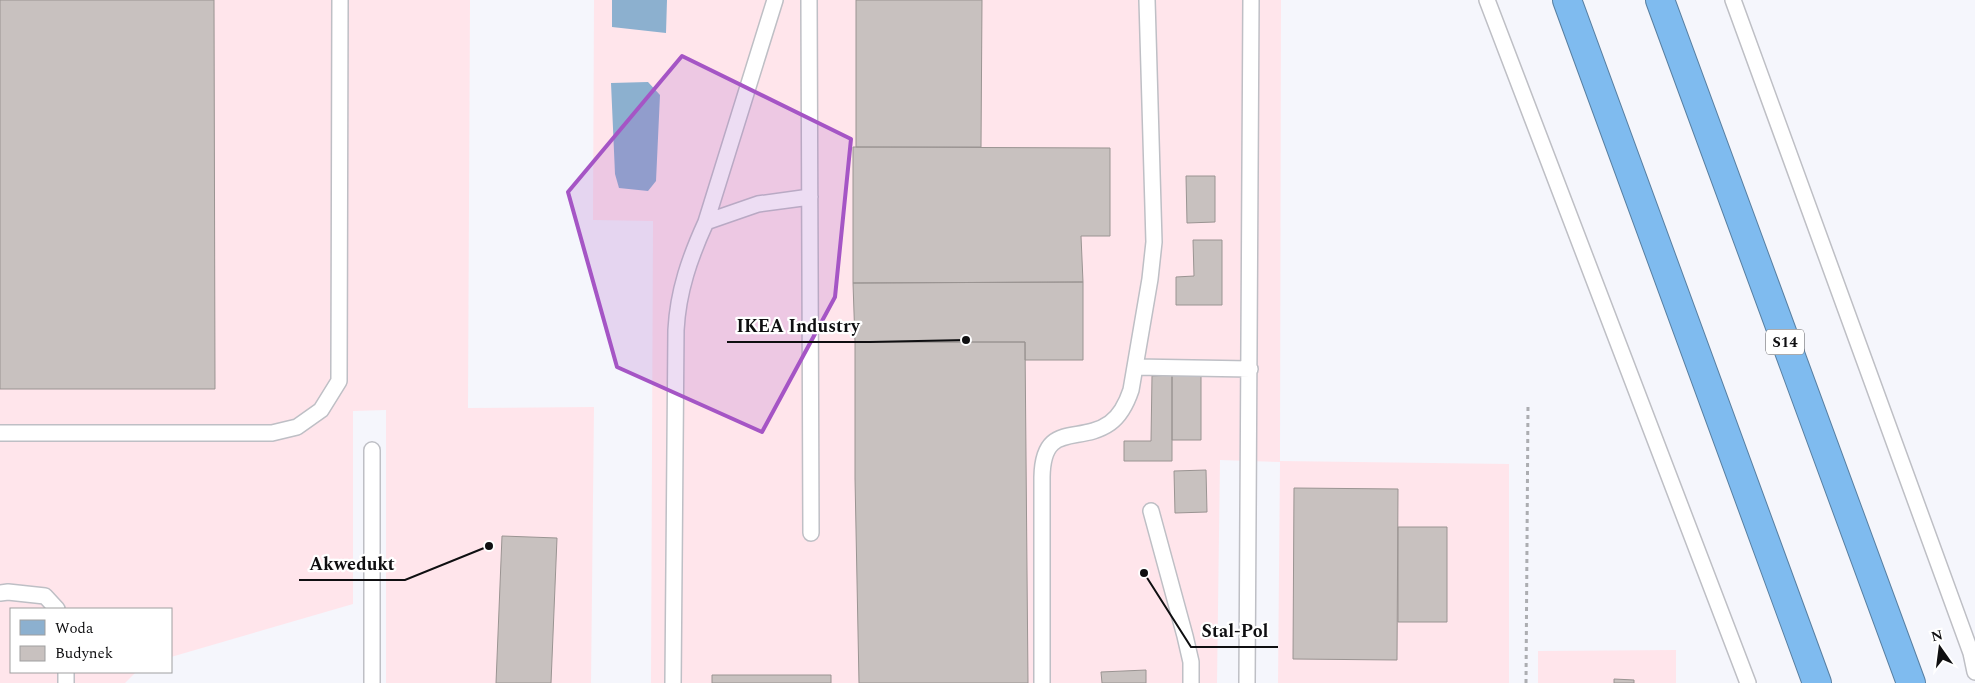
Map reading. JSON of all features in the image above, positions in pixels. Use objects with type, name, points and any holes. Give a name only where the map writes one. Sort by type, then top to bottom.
[{"type":"highway","points":[[1567,0],[1817,683]]},
{"type":"highway","name":"S14","points":[[1660,0],[1911,683]]},
{"type":"lane","points":[[0,432],[272,433],[297,427],[321,410],[339,381],[340,0]]},
{"type":"lane","points":[[673,683],[677,313],[687,269],[706,222],[775,0]]},
{"type":"lane","points":[[809,0],[811,533]]},
{"type":"lane","points":[[1042,683],[1042,477],[1046,454],[1049,447],[1058,439],[1095,430],[1111,422],[1121,411],[1128,398],[1135,367],[1150,279],[1154,242],[1147,0]]},
{"type":"lane","points":[[1247,683],[1251,0]]},
{"type":"lane","points":[[1488,0],[1748,683]]},
{"type":"lane","points":[[1733,0],[1971,653],[1975,672]]},
{"type":"lane","points":[[706,222],[758,204],[810,197]]},
{"type":"lane","points":[[1135,367],[1250,369]]},
{"type":"lane","points":[[372,450],[372,683]]},
{"type":"lane","points":[[1152,511],[1185,636],[1190,662],[1191,683]]},
{"type":"lane","points":[[0,593],[8,592],[45,596],[56,608]]},
{"type":"path","points":[[1526,683],[1528,404]]},
{"type":"highlighted area","points":[[682,56],[851,139],[835,297],[762,432],[617,367],[568,192]]},
{"type":"shaded area","points":[[0,0],[470,0],[468,408],[594,407],[591,683],[386,683],[386,410],[353,411],[353,604],[172,657],[172,608],[10,608],[10,673],[135,673],[125,683],[0,683]]},
{"type":"shaded area","points":[[594,0],[1281,0],[1280,461],[1509,464],[1509,683],[1278,683],[1280,462],[1220,460],[1217,683],[651,683],[653,221],[593,220]]},
{"type":"shaded area","points":[[1676,650],[1676,683],[1538,683],[1538,651]]},
{"type":"water","points":[[612,0],[667,0],[666,33],[612,27]]},
{"type":"water","points":[[648,82],[660,95],[656,181],[648,191],[619,188],[615,174],[611,83]]},
{"type":"building","points":[[0,0],[214,0],[215,389],[0,389]]},
{"type":"building","points":[[856,0],[982,0],[981,147],[856,147]]},
{"type":"building","points":[[853,147],[1110,148],[1110,236],[1081,236],[1083,282],[853,283]]},
{"type":"building","points":[[1186,176],[1215,176],[1215,222],[1187,223]]},
{"type":"building","points":[[1193,240],[1222,240],[1222,305],[1176,305],[1176,277],[1194,276]]},
{"type":"building","points":[[1083,282],[1083,360],[1025,360],[1025,342],[855,342],[853,283]]},
{"type":"building","points":[[855,342],[1025,342],[1028,683],[859,683],[855,478]]},
{"type":"building","points":[[1172,375],[1172,461],[1124,461],[1124,441],[1151,441],[1152,376]]},
{"type":"building","points":[[1172,375],[1201,376],[1201,440],[1172,440]]},
{"type":"building","points":[[1206,470],[1207,512],[1175,513],[1174,471]]},
{"type":"building","points":[[1294,488],[1398,489],[1397,660],[1293,659]]},
{"type":"building","points":[[1398,527],[1447,527],[1447,622],[1398,622]]},
{"type":"building","points":[[502,536],[557,538],[551,683],[496,683]]},
{"type":"building","points":[[1146,670],[1146,683],[1102,683],[1101,672]]},
{"type":"building","points":[[712,675],[831,675],[831,683],[712,683]]},
{"type":"building","points":[[1614,679],[1634,680],[1634,683],[1614,683]]},
{"type":"place","name":"IKEA Industry","points":[[966,340]]},
{"type":"place","name":"Akwedukt","points":[[489,546]]},
{"type":"place","name":"Stal-Pol","points":[[1144,573]]}]
